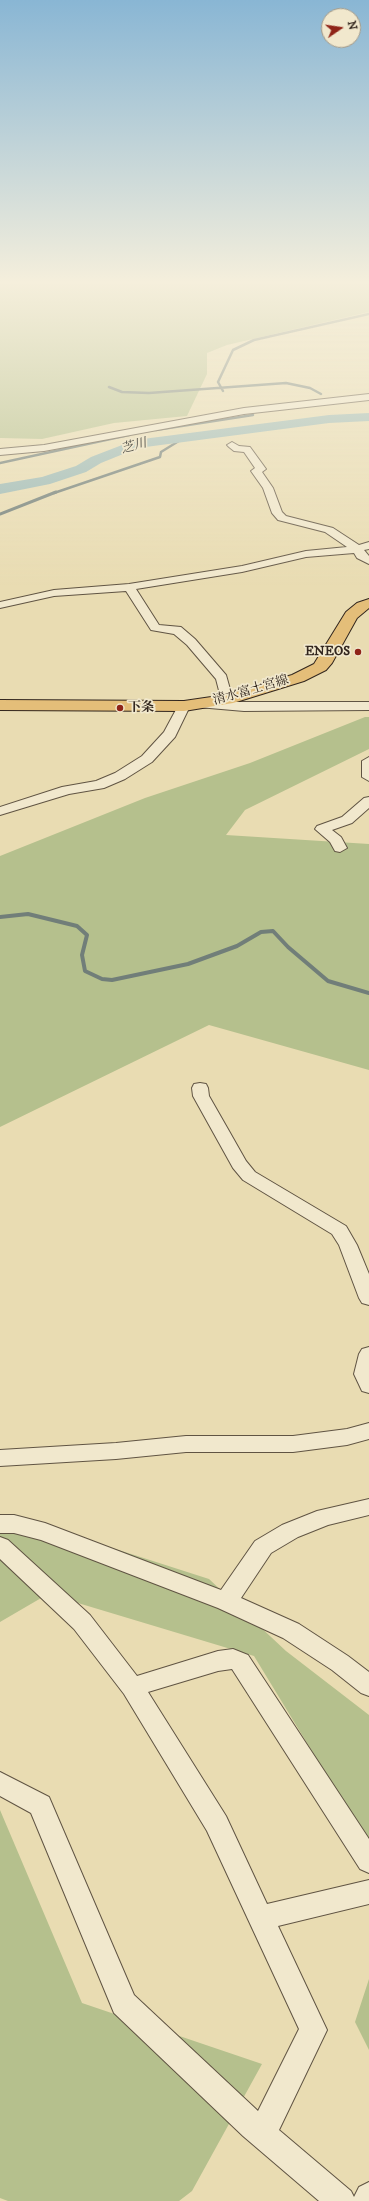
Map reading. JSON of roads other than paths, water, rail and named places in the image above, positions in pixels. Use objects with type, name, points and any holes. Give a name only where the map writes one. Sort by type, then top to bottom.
[{"type":"main road","name":"清水富士宮線","points":[[0,705],[184,706],[228,700],[298,678],[320,667],[324,663],[351,616],[356,610],[369,603]]},
{"type":"street","points":[[0,452],[44,448],[244,411],[369,397]]},
{"type":"street","points":[[232,445],[237,449],[247,449],[261,469],[256,472],[268,488],[277,513],[282,518],[329,530],[358,549],[361,556],[369,561]]},
{"type":"street","points":[[0,605],[70,590],[129,587],[242,569],[306,554],[358,549],[369,545]]},
{"type":"street","points":[[129,587],[155,628],[177,630],[191,642],[206,659],[222,678],[228,700]]},
{"type":"street","points":[[202,704],[244,708],[369,706]]},
{"type":"street","points":[[0,811],[66,790],[99,785],[120,776],[147,759],[170,734],[184,706]]},
{"type":"street","points":[[369,760],[369,777]]},
{"type":"street","points":[[340,848],[336,840],[322,830],[347,820],[369,801]]},
{"type":"street","points":[[200,1088],[201,1096],[220,1131],[239,1164],[249,1176],[339,1230],[348,1245],[369,1298]]},
{"type":"street","points":[[369,1354],[365,1364],[364,1374],[369,1386]]},
{"type":"street","points":[[0,1458],[116,1451],[186,1444],[292,1444],[347,1437],[369,1430]]},
{"type":"street","points":[[226,1601],[263,1547],[290,1531],[325,1517],[369,1507]]},
{"type":"street","points":[[0,1524],[14,1524],[46,1532],[226,1601],[291,1631],[340,1663],[369,1686]]},
{"type":"street","points":[[0,1546],[82,1622],[132,1687],[217,1824],[313,2030],[262,2134]]},
{"type":"street","points":[[132,1687],[218,1661],[233,1659],[240,1662],[369,1861]]},
{"type":"street","points":[[0,1783],[40,1805],[124,2004],[262,2134],[341,2201]]},
{"type":"street","points":[[260,1918],[369,1892]]},
{"type":"street","points":[[367,2201],[369,2197]]},
{"type":"waterway","points":[[218,383],[221,388]]},
{"type":"waterway","points":[[221,388],[286,383],[310,388],[321,394]]},
{"type":"waterway","points":[[109,387],[122,392],[149,393],[221,388]]},
{"type":"waterway","points":[[156,430],[253,415]]},
{"type":"waterway","name":"芝川","points":[[0,489],[45,481],[81,469],[96,460],[135,444],[329,419],[369,417]]},
{"type":"waterway","points":[[0,463],[129,435]]},
{"type":"waterway","points":[[54,493],[160,457],[161,452],[182,439]]},
{"type":"waterway","points":[[0,514],[56,492]]},
{"type":"waterway","points":[[0,917],[28,914],[77,926],[87,935],[82,955],[85,971],[102,979],[112,980],[188,964],[237,946],[261,932],[273,931],[288,947],[328,981],[369,993]]},
{"type":"place","name":"ENEOS","points":[[358,652]]},
{"type":"place","name":"下条","points":[[120,708]]}]
